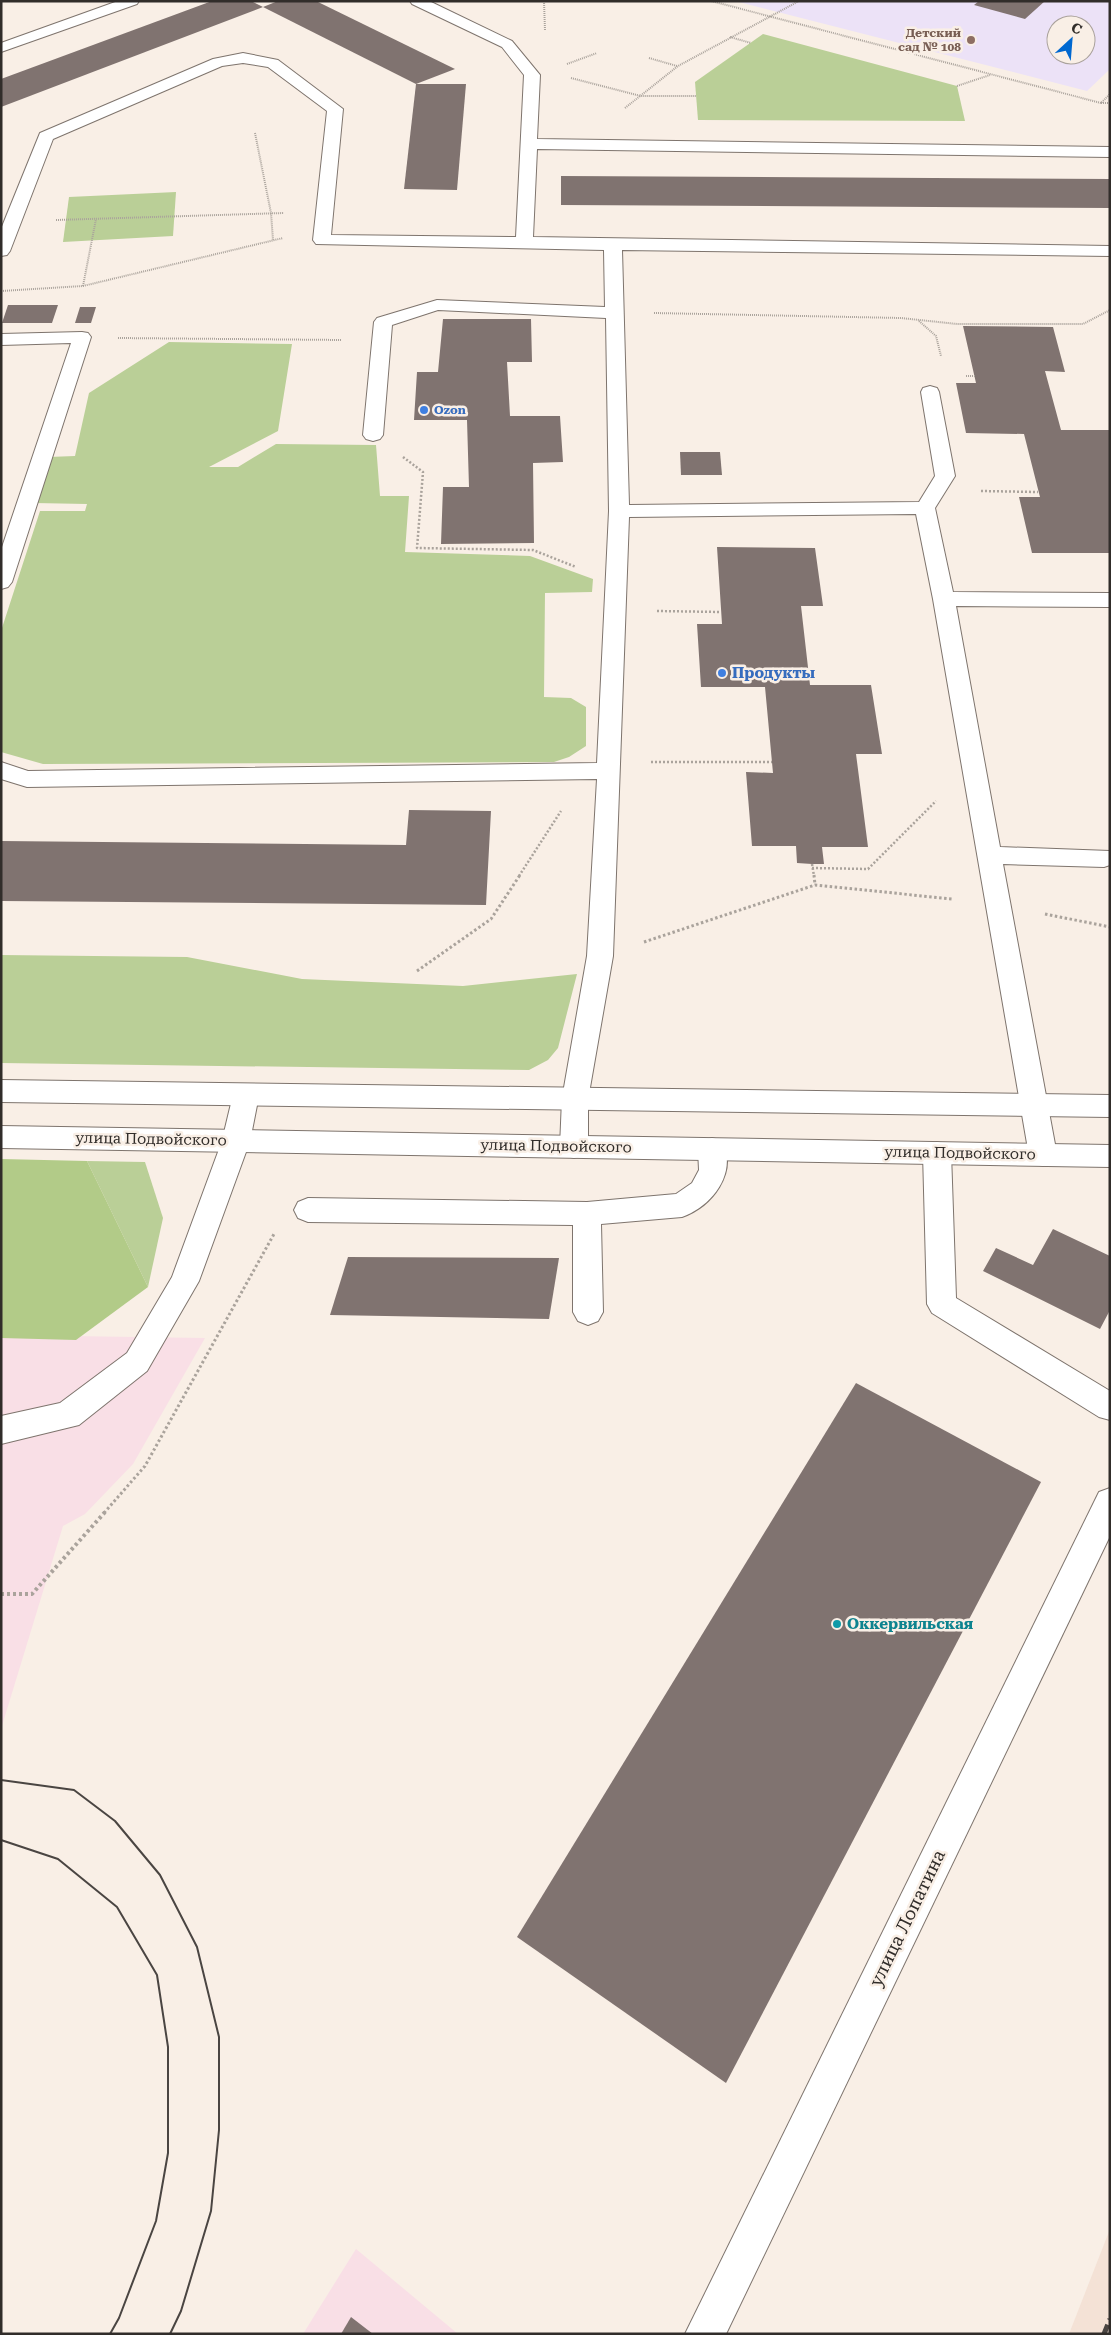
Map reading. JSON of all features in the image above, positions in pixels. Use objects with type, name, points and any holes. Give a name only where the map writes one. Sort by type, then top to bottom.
[{"type":"street","points":[[1,48],[132,1]]},
{"type":"street","points":[[417,1],[506,44],[532,75],[524,242]]},
{"type":"street","points":[[1,251],[46,136],[218,62],[243,58],[273,63],[335,109],[322,240],[1110,251]]},
{"type":"street","points":[[528,144],[1110,152]]},
{"type":"street","points":[[574,1147],[576,1099],[600,956],[601,768],[616,610],[618,510],[613,245]]},
{"type":"street","points":[[373,435],[383,322],[438,306],[613,313]]},
{"type":"street","points":[[1,340],[82,337],[1,582]]},
{"type":"street","points":[[930,392],[945,476],[931,499],[944,599],[1043,1155]]},
{"type":"street","points":[[618,510],[931,499]]},
{"type":"street","points":[[944,599],[1110,600]]},
{"type":"street","points":[[1,770],[27,779],[601,768]]},
{"type":"street","points":[[989,855],[1104,858]]},
{"type":"street","points":[[1,1091],[1110,1106]]},
{"type":"street","points":[[1,1430],[68,1415],[137,1362],[185,1281],[236,1141],[246,1095]]},
{"type":"street","name":"улица Подвойского","points":[[1,1137],[1110,1156]]},
{"type":"street","points":[[308,1210],[587,1214],[682,1205],[702,1191],[713,1171],[712,1149]]},
{"type":"street","points":[[937,1153],[942,1304],[1110,1407]]},
{"type":"street","points":[[587,1214],[588,1312]]},
{"type":"street","name":"улица Лопатина","points":[[705,2334],[1110,1502]]},
{"type":"path","points":[[712,1],[991,75],[1110,104]]},
{"type":"path","points":[[571,145],[608,121],[678,66],[799,1]]},
{"type":"path","points":[[729,37],[751,43]]},
{"type":"path","points":[[563,65],[597,53]]},
{"type":"path","points":[[649,58],[678,66]]},
{"type":"path","points":[[957,86],[991,75]]},
{"type":"path","points":[[565,76],[641,96],[696,96]]},
{"type":"path","points":[[1101,103],[1110,94]]},
{"type":"path","points":[[255,133],[271,213],[273,240]]},
{"type":"path","points":[[13,221],[325,212]]},
{"type":"path","points":[[83,286],[96,219]]},
{"type":"path","points":[[1,291],[83,286],[273,240],[323,231]]},
{"type":"path","points":[[613,313],[901,318],[957,324],[1083,324],[1110,310]]},
{"type":"path","points":[[82,337],[381,341]]},
{"type":"path","points":[[373,435],[423,472],[417,548],[533,550],[617,582]]},
{"type":"path","points":[[931,499],[1038,492]]},
{"type":"path","points":[[616,610],[721,612]]},
{"type":"path","points":[[417,971],[491,920],[601,768],[772,762]]},
{"type":"path","points":[[600,956],[815,884],[812,866],[868,869],[972,764]]},
{"type":"path","points":[[1,1594],[32,1594],[145,1466],[277,1228],[308,1210]]},
{"type":"shaded area","name":"Детский сад № 108","points":[[735,1],[1110,1],[1110,69],[1087,91]]},
{"type":"shaded area","points":[[1,1335],[205,1338],[133,1464],[85,1514],[63,1526],[1,1729]]},
{"type":"shaded area","points":[[1110,2229],[1110,2334],[1069,2334]]},
{"type":"shaded area","points":[[356,2249],[458,2334],[303,2334]]},
{"type":"green space","points":[[763,34],[957,86],[965,121],[698,120],[695,82]]},
{"type":"green space","points":[[176,192],[173,236],[63,242],[69,197]]},
{"type":"green space","points":[[169,342],[292,344],[278,431],[209,467],[238,467],[276,444],[376,445],[380,496],[409,496],[405,552],[530,556],[593,579],[592,592],[545,593],[544,697],[571,698],[586,707],[586,746],[569,757],[554,762],[43,764],[1,752],[1,631],[40,511],[85,511],[87,504],[34,503],[49,457],[75,456],[89,393]]},
{"type":"green space","points":[[1,955],[187,957],[302,979],[463,986],[577,974],[558,1048],[548,1060],[529,1070],[1,1063]]},
{"type":"green space","points":[[1,1159],[87,1161],[148,1287],[76,1340],[1,1338]]},
{"type":"green space","points":[[87,1161],[145,1162],[163,1218],[148,1287]]},
{"type":"building","points":[[212,1],[251,1],[263,7],[1,107],[1,79]]},
{"type":"building","points":[[278,1],[316,1],[455,69],[416,84],[263,7]]},
{"type":"building","points":[[979,1],[1045,1],[1025,19],[974,5]]},
{"type":"building","points":[[416,84],[466,84],[457,190],[404,189]]},
{"type":"building","points":[[561,176],[1110,179],[1110,208],[561,205]]},
{"type":"building","points":[[8,305],[58,305],[52,323],[2,323]]},
{"type":"building","points":[[80,307],[96,307],[91,323],[75,323]]},
{"type":"building","points":[[443,319],[531,319],[532,362],[507,362],[510,416],[560,416],[563,462],[533,463],[534,543],[441,544],[443,487],[469,487],[467,420],[414,420],[417,372],[438,372]]},
{"type":"building","points":[[963,326],[1053,327],[1065,372],[1045,371],[1061,430],[1110,430],[1110,553],[1032,553],[1019,497],[1040,497],[1024,434],[966,433],[956,383],[976,383]]},
{"type":"building","points":[[680,452],[720,452],[722,475],[681,475]]},
{"type":"building","points":[[717,547],[815,548],[823,606],[801,606],[810,685],[871,685],[882,754],[856,754],[868,847],[822,847],[824,864],[812,864],[797,863],[796,846],[752,846],[746,772],[773,773],[765,687],[701,687],[697,624],[722,624]]},
{"type":"building","points":[[409,810],[491,811],[486,905],[1,901],[1,841],[406,845]]},
{"type":"building","points":[[1053,1229],[1110,1256],[1110,1310],[1100,1329],[983,1271],[996,1248],[1033,1265]]},
{"type":"building","points":[[348,1257],[559,1258],[549,1319],[330,1315]]},
{"type":"building","name":"Оккервильская","points":[[856,1383],[1041,1482],[726,2083],[517,1937]]},
{"type":"building","points":[[351,2317],[373,2334],[341,2334]]},
{"type":"tram line","points":[[1,1780],[74,1790],[115,1821],[160,1875],[197,1947],[219,2037],[219,2130],[211,2211],[181,2311],[170,2334]]},
{"type":"tram line","points":[[1,1840],[58,1859],[117,1907],[157,1975],[168,2047],[168,2153],[156,2221],[119,2318],[110,2334]]},
{"type":"railway","points":[[1104,2334],[1110,2319]]},
{"type":"place","name":"Детский сад № 108","points":[[971,40]]},
{"type":"place","name":"Ozon","points":[[424,410]]},
{"type":"place","name":"Продукты","points":[[722,673]]},
{"type":"place","name":"Оккервильская","points":[[837,1624]]}]
